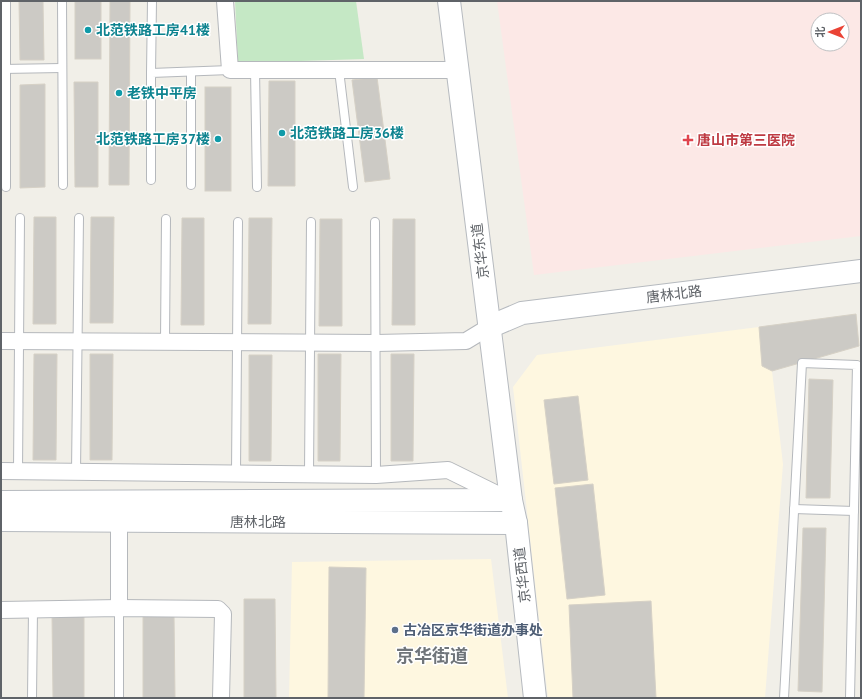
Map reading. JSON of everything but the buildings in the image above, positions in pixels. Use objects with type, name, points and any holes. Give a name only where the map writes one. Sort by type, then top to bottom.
[{"type":"main road","name":"京华东道","points":[[449,1],[511,500]]},
{"type":"main road","name":"唐林北路","points":[[490,335],[522,313],[861,271]]},
{"type":"main road","name":"唐林北路","points":[[490,335],[529,326],[861,283]]},
{"type":"main road","name":"唐林北路","points":[[1,502],[511,500]]},
{"type":"main road","name":"京华西道","points":[[511,500],[516,523],[535,698]]},
{"type":"main road","name":"唐林北路","points":[[1,520],[516,523]]},
{"type":"street","points":[[225,1],[230,70],[458,70]]},
{"type":"street","points":[[1,342],[376,343],[466,341],[490,335]]},
{"type":"street","points":[[1,471],[376,475],[448,470],[511,500]]},
{"type":"street","points":[[119,521],[119,608]]},
{"type":"street","points":[[1,610],[119,608],[218,609],[223,614],[221,698]]},
{"type":"lane","points":[[6,1],[3,69],[6,187]]},
{"type":"lane","points":[[62,1],[62,185]]},
{"type":"lane","points":[[151,180],[152,1]]},
{"type":"lane","points":[[3,69],[62,68]]},
{"type":"lane","points":[[152,73],[230,70]]},
{"type":"lane","points":[[255,70],[258,187]]},
{"type":"lane","points":[[339,70],[353,188]]},
{"type":"lane","points":[[190,72],[191,186]]},
{"type":"lane","points":[[18,471],[20,218]]},
{"type":"lane","points":[[76,472],[79,218]]},
{"type":"lane","points":[[165,342],[166,219]]},
{"type":"lane","points":[[236,473],[238,222]]},
{"type":"lane","points":[[309,474],[311,222]]},
{"type":"lane","points":[[375,222],[376,475]]},
{"type":"lane","points":[[784,698],[802,363],[857,365],[859,394],[854,511],[850,698]]},
{"type":"lane","points":[[794,509],[854,511]]},
{"type":"lane","points":[[119,608],[119,698]]},
{"type":"lane","points":[[32,698],[33,610]]},
{"type":"shaded area","name":"唐山市第三医院","points":[[497,1],[861,1],[861,236],[534,275]]},
{"type":"shaded area","points":[[759,327],[762,366],[772,371],[783,464],[765,698],[548,698],[513,387],[537,355]]},
{"type":"shaded area","name":"古冶区京华街道办事处","points":[[491,559],[508,698],[289,698],[292,562]]},
{"type":"green space","points":[[235,1],[356,1],[364,59],[238,63]]},
{"type":"place","name":"北范铁路工房41楼","points":[[88,30]]},
{"type":"place","name":"老铁中平房","points":[[119,93]]},
{"type":"place","name":"北范铁路工房36楼","points":[[282,133]]},
{"type":"place","name":"北范铁路工房37楼","points":[[218,139]]},
{"type":"place","name":"唐山市第三医院","points":[[688,140]]},
{"type":"place","name":"古冶区京华街道办事处","points":[[395,630]]},
{"type":"district","name":"京华街道","points":[[432,656]]}]
